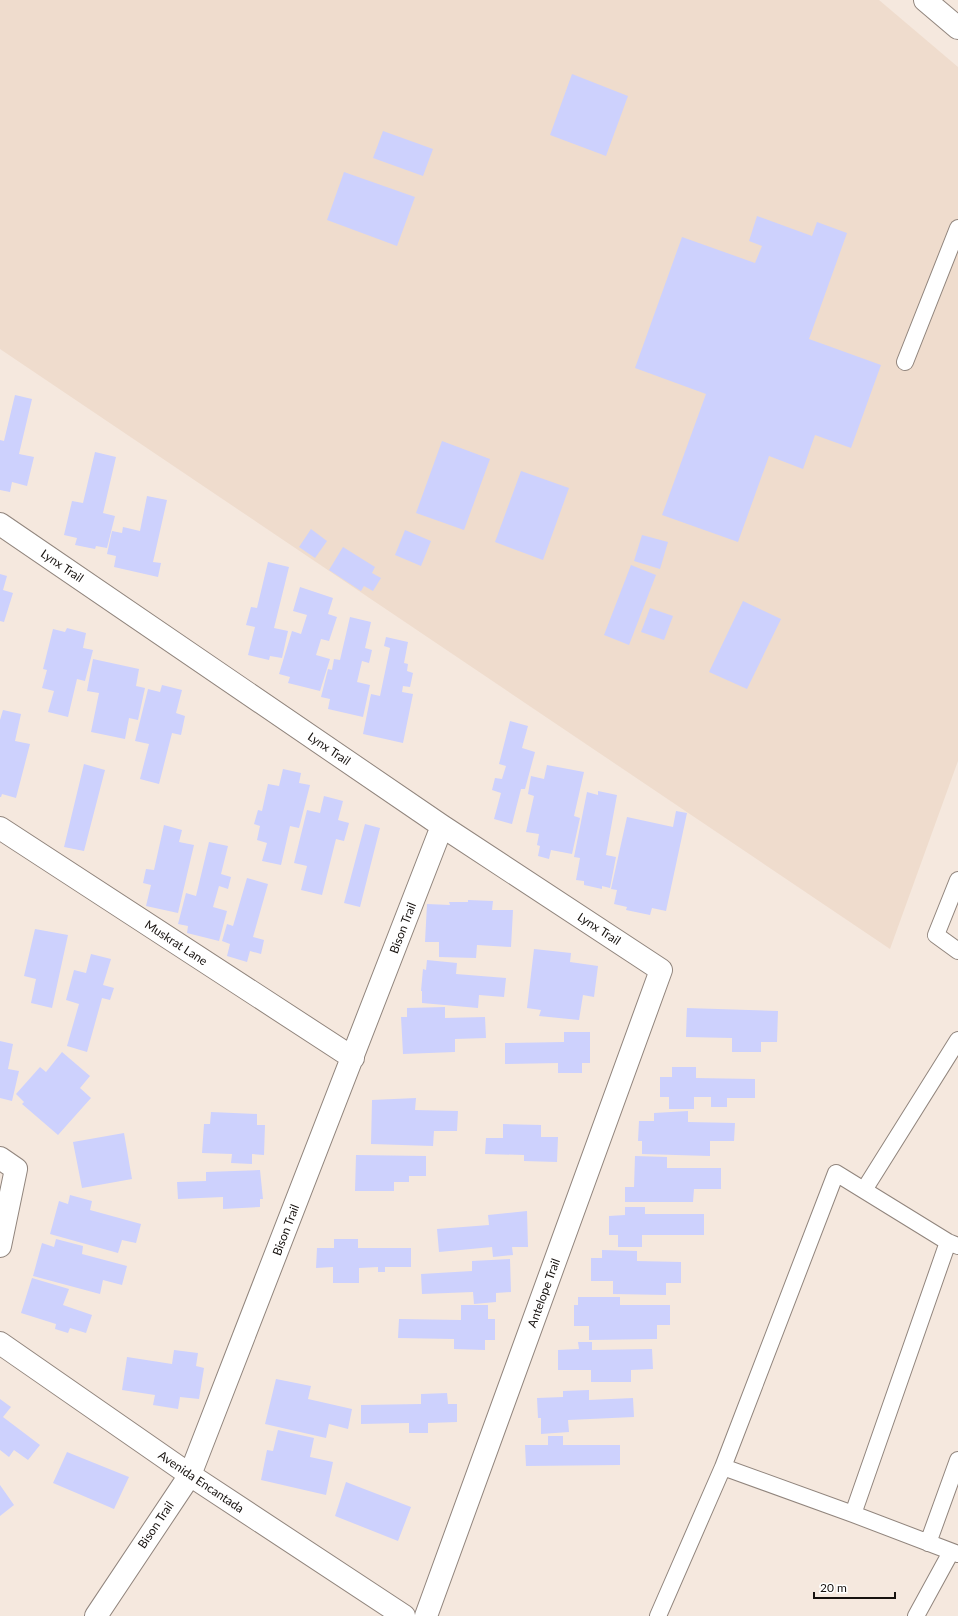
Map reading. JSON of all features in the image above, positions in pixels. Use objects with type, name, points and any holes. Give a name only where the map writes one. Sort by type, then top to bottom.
[{"type":"street","points":[[924,0],[958,28]]},
{"type":"street","name":"Lynx Trail","points":[[0,524],[442,826],[661,970]]},
{"type":"street","name":"Bison Trail","points":[[96,1616],[190,1475],[442,826]]},
{"type":"street","name":"Muskrat Lane","points":[[0,828],[353,1058]]},
{"type":"street","name":"Antelope Trail","points":[[426,1616],[661,970]]},
{"type":"street","points":[[0,1246],[8,1164]]},
{"type":"street","name":"Avenida Encantada","points":[[0,1343],[190,1475],[404,1616]]},
{"type":"lane","points":[[905,362],[958,228]]},
{"type":"lane","points":[[958,880],[936,935],[958,951]]},
{"type":"lane","points":[[864,1190],[958,1040]]},
{"type":"lane","points":[[658,1616],[723,1467],[836,1173],[953,1244],[853,1514]]},
{"type":"lane","points":[[928,1543],[958,1460]]},
{"type":"lane","points":[[723,1467],[853,1514],[954,1553],[916,1616]]},
{"type":"shaded area","points":[[0,0],[879,0],[958,67],[958,761],[890,949],[0,349]]},
{"type":"building","points":[[572,74],[628,96],[606,156],[550,135]]},
{"type":"building","points":[[383,131],[433,149],[423,176],[373,158]]},
{"type":"building","points":[[344,172],[415,197],[397,246],[327,220]]},
{"type":"building","points":[[757,216],[812,236],[817,222],[847,233],[809,339],[881,365],[851,448],[815,435],[803,469],[769,456],[738,542],[662,515],[706,394],[635,368],[682,237],[755,263],[762,246],[749,241]]},
{"type":"building","points":[[15,395],[32,399],[19,454],[34,457],[27,486],[12,482],[10,492],[0,490],[0,440],[4,441]]},
{"type":"building","points":[[442,441],[490,459],[464,530],[416,513]]},
{"type":"building","points":[[95,452],[116,457],[103,513],[115,516],[107,548],[96,546],[95,549],[75,545],[77,538],[64,535],[72,501],[83,503]]},
{"type":"building","points":[[521,471],[569,488],[543,560],[495,542]]},
{"type":"building","points":[[147,496],[167,500],[153,562],[161,563],[158,577],[114,567],[116,556],[107,554],[112,531],[122,533],[123,527],[140,531]]},
{"type":"building","points":[[311,529],[327,541],[315,558],[299,547]]},
{"type":"building","points":[[405,530],[431,541],[421,566],[395,555]]},
{"type":"building","points":[[642,535],[668,542],[660,569],[634,561]]},
{"type":"building","points":[[343,547],[375,567],[372,573],[381,578],[373,591],[364,586],[361,591],[329,570]]},
{"type":"building","points":[[268,562],[289,567],[274,628],[288,631],[282,658],[270,656],[269,660],[248,655],[255,627],[246,625],[251,607],[257,608]]},
{"type":"building","points":[[631,565],[656,575],[629,645],[604,635]]},
{"type":"building","points":[[0,574],[7,576],[3,590],[13,593],[4,622],[0,621]]},
{"type":"building","points":[[300,587],[333,598],[328,614],[337,617],[329,641],[321,639],[316,655],[330,659],[320,691],[288,683],[290,677],[279,674],[292,631],[301,634],[307,615],[293,611]]},
{"type":"building","points":[[743,601],[781,619],[747,689],[709,672]]},
{"type":"building","points":[[650,608],[673,616],[664,640],[641,632]]},
{"type":"building","points":[[350,617],[371,622],[365,648],[372,650],[369,663],[362,661],[357,682],[370,685],[363,717],[328,709],[330,699],[321,697],[328,669],[332,670],[334,659],[340,660]]},
{"type":"building","points":[[67,628],[86,633],[83,648],[93,650],[85,681],[77,679],[68,717],[48,712],[54,691],[42,688],[47,670],[43,669],[53,629],[65,632]]},
{"type":"building","points":[[386,637],[408,642],[404,663],[408,664],[407,671],[413,673],[410,687],[403,686],[402,692],[413,694],[403,743],[363,734],[371,694],[380,696],[390,648],[384,646]]},
{"type":"building","points":[[93,659],[139,669],[136,686],[145,688],[138,720],[129,718],[125,739],[91,732],[99,693],[87,691]]},
{"type":"building","points":[[162,685],[182,690],[176,713],[185,716],[181,735],[172,733],[159,784],[140,779],[149,744],[135,741],[148,689],[160,692]]},
{"type":"building","points":[[3,710],[21,714],[15,741],[30,744],[16,798],[2,794],[0,797],[0,720]]},
{"type":"building","points":[[510,721],[528,726],[522,748],[535,752],[525,789],[521,789],[512,824],[494,819],[501,793],[492,790],[495,778],[502,779],[506,766],[499,764]]},
{"type":"building","points":[[84,764],[105,770],[84,851],[64,847]]},
{"type":"building","points":[[547,765],[584,772],[574,816],[580,818],[572,854],[551,850],[549,859],[538,856],[540,846],[537,845],[539,834],[526,832],[534,796],[528,794],[531,776],[544,779]]},
{"type":"building","points":[[283,769],[301,773],[299,783],[310,785],[299,828],[290,826],[281,865],[262,861],[267,843],[257,840],[260,826],[254,824],[258,810],[262,811],[268,784],[279,786]]},
{"type":"building","points":[[598,791],[617,795],[606,855],[616,857],[610,888],[602,886],[602,889],[584,885],[584,881],[576,880],[580,858],[574,857],[587,792],[598,795]]},
{"type":"building","points":[[324,796],[343,801],[338,820],[349,823],[344,841],[336,839],[322,895],[301,890],[307,866],[294,863],[307,810],[320,813]]},
{"type":"building","points":[[676,811],[687,813],[666,911],[652,908],[650,915],[626,910],[627,907],[614,904],[617,890],[611,889],[627,817],[673,827]]},
{"type":"building","points":[[365,824],[380,828],[360,907],[344,903]]},
{"type":"building","points":[[164,825],[182,830],[179,842],[194,845],[178,913],[146,906],[151,885],[143,883],[146,869],[154,870]]},
{"type":"building","points":[[209,842],[228,846],[221,874],[231,877],[228,889],[219,886],[213,907],[227,911],[219,941],[187,933],[188,926],[178,924],[186,893],[196,896]]},
{"type":"building","points":[[247,878],[268,884],[253,937],[264,940],[261,954],[250,951],[247,962],[227,956],[230,944],[222,941],[227,924],[233,926]]},
{"type":"building","points":[[468,900],[493,901],[492,910],[513,910],[511,947],[477,945],[476,958],[439,957],[439,942],[425,942],[427,904],[450,905],[449,902],[468,902]]},
{"type":"building","points":[[35,929],[68,935],[52,1008],[31,1003],[36,979],[24,976]]},
{"type":"building","points":[[534,949],[571,953],[570,962],[598,966],[594,997],[583,995],[579,1020],[539,1016],[541,1010],[527,1008]]},
{"type":"building","points":[[91,954],[111,959],[103,985],[114,988],[110,1000],[102,998],[87,1052],[67,1046],[79,1004],[66,1000],[74,970],[86,973]]},
{"type":"building","points":[[427,960],[457,963],[456,974],[506,978],[504,997],[479,995],[478,1008],[422,1003],[421,991],[423,969],[426,970]]},
{"type":"building","points":[[445,1007],[445,1018],[485,1017],[486,1038],[455,1039],[455,1052],[403,1054],[401,1017],[407,1017],[407,1008]]},
{"type":"building","points":[[687,1008],[778,1011],[777,1042],[761,1042],[761,1052],[732,1052],[732,1038],[686,1037]]},
{"type":"building","points":[[564,1032],[590,1032],[590,1063],[582,1063],[582,1073],[558,1073],[558,1063],[505,1064],[505,1043],[564,1042]]},
{"type":"building","points":[[0,1041],[13,1044],[8,1069],[19,1071],[12,1101],[0,1098]]},
{"type":"building","points":[[62,1052],[90,1076],[80,1088],[91,1098],[58,1135],[22,1104],[24,1102],[16,1094],[40,1067],[46,1072]]},
{"type":"building","points":[[672,1067],[696,1067],[696,1078],[755,1079],[755,1098],[727,1098],[727,1107],[711,1107],[711,1097],[694,1097],[694,1109],[669,1109],[669,1097],[660,1097],[660,1077],[672,1077]]},
{"type":"building","points":[[416,1098],[415,1110],[458,1111],[457,1131],[434,1131],[433,1146],[371,1144],[372,1100]]},
{"type":"building","points":[[688,1111],[688,1122],[735,1123],[734,1141],[710,1141],[710,1156],[642,1154],[642,1141],[638,1141],[639,1121],[654,1121],[654,1113]]},
{"type":"building","points":[[211,1112],[257,1114],[257,1125],[265,1125],[264,1155],[252,1154],[252,1164],[231,1163],[232,1154],[202,1153],[204,1124],[210,1124]]},
{"type":"building","points":[[503,1124],[541,1125],[541,1137],[558,1137],[557,1162],[524,1161],[524,1155],[485,1154],[486,1138],[503,1138]]},
{"type":"building","points":[[124,1133],[132,1179],[82,1188],[73,1142]]},
{"type":"building","points":[[356,1155],[426,1156],[426,1176],[409,1176],[409,1182],[394,1182],[394,1191],[355,1191]]},
{"type":"building","points":[[635,1156],[667,1157],[667,1168],[721,1168],[721,1189],[694,1189],[693,1202],[625,1202],[625,1187],[634,1187]]},
{"type":"building","points":[[260,1170],[263,1199],[260,1199],[260,1207],[223,1209],[223,1197],[178,1199],[177,1182],[206,1181],[206,1172]]},
{"type":"building","points":[[70,1195],[92,1201],[90,1210],[141,1224],[136,1243],[122,1240],[118,1253],[50,1234],[59,1201],[68,1204]]},
{"type":"building","points":[[625,1207],[645,1207],[645,1214],[704,1214],[704,1235],[642,1235],[642,1247],[618,1247],[618,1235],[609,1235],[609,1216],[625,1215]]},
{"type":"building","points":[[527,1211],[528,1247],[512,1247],[513,1255],[493,1257],[492,1247],[439,1252],[437,1229],[489,1225],[488,1215]]},
{"type":"building","points":[[56,1239],[83,1246],[82,1254],[127,1266],[122,1285],[103,1280],[100,1294],[33,1276],[42,1243],[54,1247]]},
{"type":"building","points":[[334,1239],[358,1239],[358,1248],[411,1248],[411,1267],[385,1267],[385,1272],[378,1272],[378,1267],[359,1268],[359,1283],[333,1283],[333,1267],[316,1268],[317,1248],[334,1248]]},
{"type":"building","points":[[602,1250],[637,1251],[637,1261],[681,1262],[681,1283],[666,1283],[666,1295],[613,1294],[613,1281],[591,1281],[591,1258],[602,1258]]},
{"type":"building","points":[[510,1259],[511,1292],[496,1293],[496,1302],[474,1304],[473,1292],[422,1294],[421,1274],[472,1271],[472,1261]]},
{"type":"building","points":[[32,1278],[69,1289],[63,1305],[92,1315],[86,1333],[70,1328],[68,1333],[55,1329],[56,1324],[21,1313]]},
{"type":"building","points":[[578,1297],[620,1297],[620,1305],[670,1305],[670,1325],[657,1325],[657,1339],[589,1340],[589,1326],[574,1326],[574,1305],[578,1305]]},
{"type":"building","points":[[461,1305],[488,1305],[488,1319],[495,1319],[495,1340],[485,1340],[485,1350],[454,1349],[454,1339],[398,1338],[399,1319],[461,1320]]},
{"type":"building","points":[[578,1342],[592,1342],[592,1350],[652,1349],[653,1369],[631,1370],[631,1382],[591,1382],[591,1370],[558,1370],[558,1350],[579,1349]]},
{"type":"building","points":[[174,1350],[198,1353],[196,1366],[204,1368],[199,1399],[180,1397],[178,1409],[153,1405],[155,1395],[122,1390],[127,1357],[172,1364]]},
{"type":"building","points":[[276,1379],[311,1386],[308,1399],[352,1409],[348,1429],[329,1424],[326,1438],[265,1424]]},
{"type":"building","points":[[589,1390],[589,1400],[633,1398],[634,1417],[568,1420],[569,1432],[541,1434],[541,1418],[538,1418],[537,1398],[563,1397],[563,1391]]},
{"type":"building","points":[[447,1393],[448,1404],[457,1404],[457,1422],[428,1423],[428,1433],[409,1433],[409,1423],[361,1424],[361,1405],[421,1404],[421,1394]]},
{"type":"building","points":[[0,1399],[11,1407],[3,1417],[40,1445],[28,1460],[14,1450],[9,1457],[0,1450]]},
{"type":"building","points":[[278,1430],[314,1438],[310,1457],[333,1462],[326,1495],[261,1480],[267,1450],[273,1451]]},
{"type":"building","points":[[548,1436],[563,1436],[563,1445],[620,1445],[620,1465],[526,1466],[525,1445],[548,1445]]},
{"type":"building","points":[[67,1452],[129,1477],[114,1509],[53,1483]]},
{"type":"building","points":[[346,1482],[411,1507],[398,1541],[335,1516]]},
{"type":"building","points":[[0,1485],[14,1505],[0,1516]]}]
